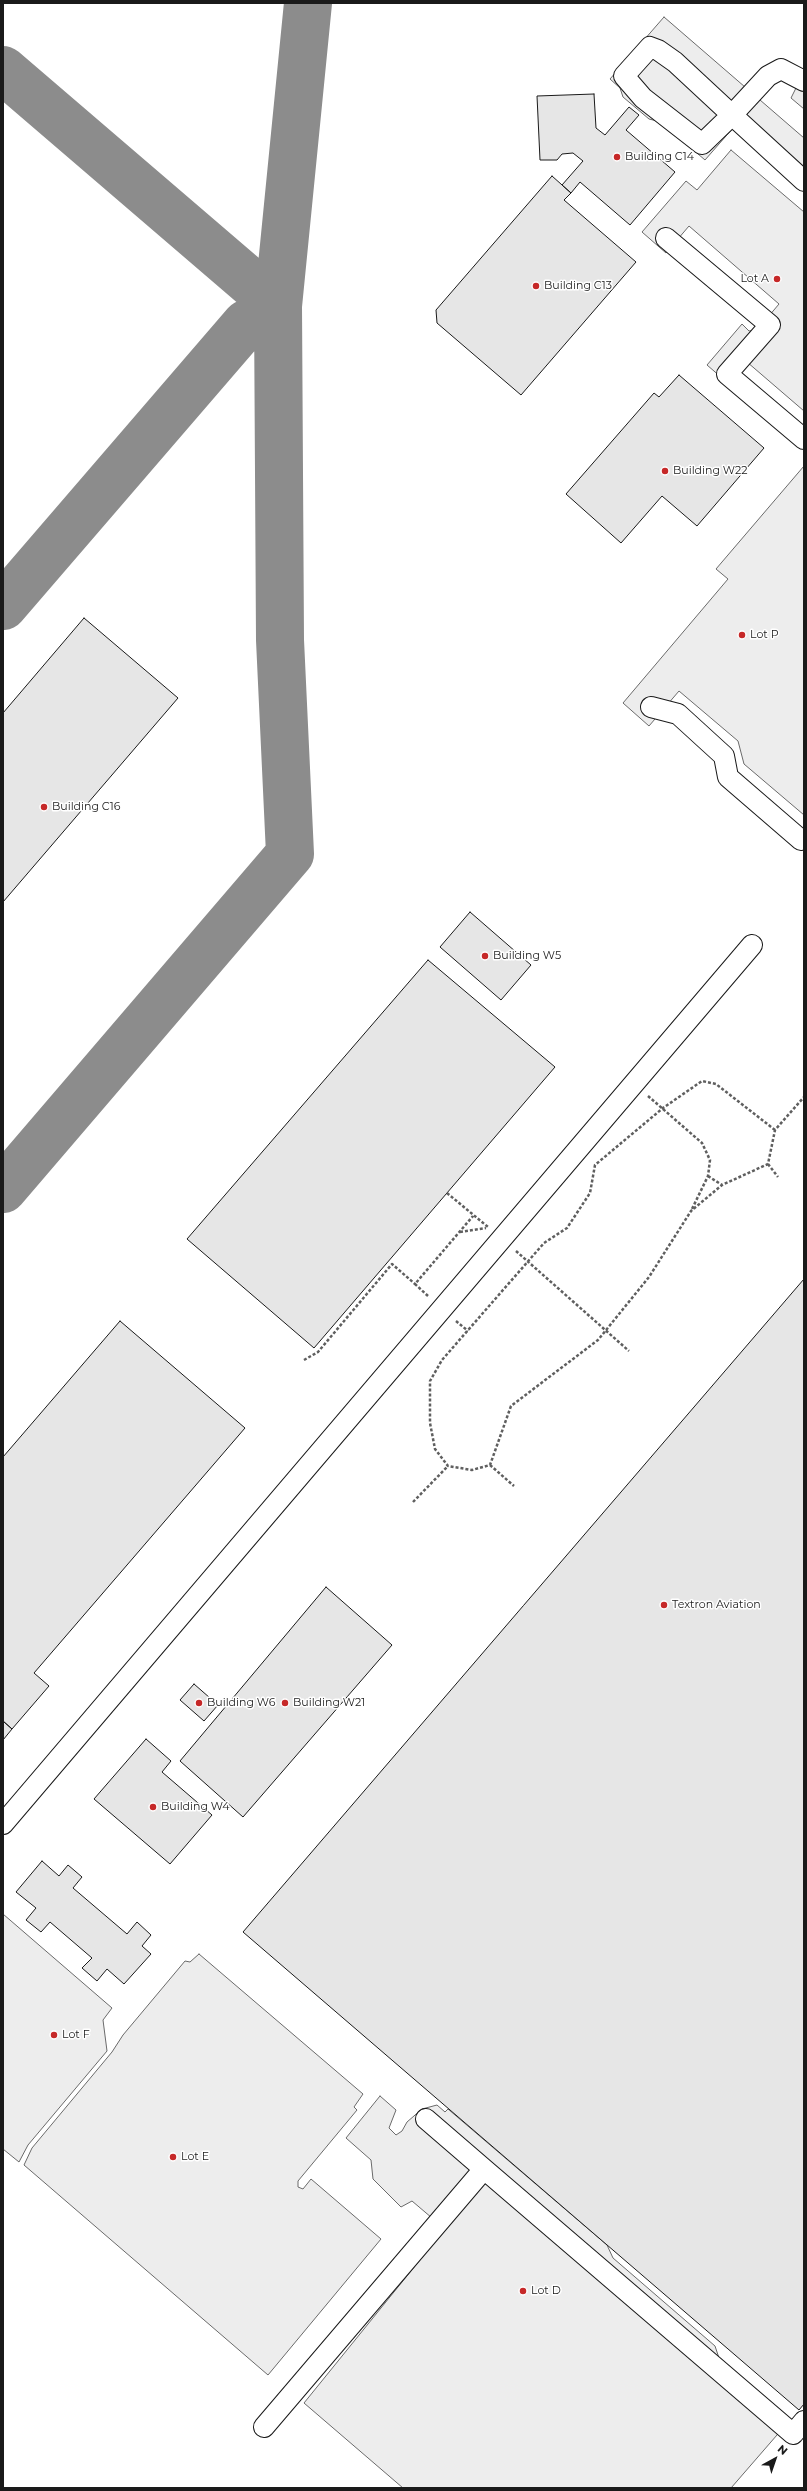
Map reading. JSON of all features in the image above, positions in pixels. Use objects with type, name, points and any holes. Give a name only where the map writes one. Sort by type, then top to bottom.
[{"type":"lane","points":[[804,81],[781,69],[768,76],[732,115],[702,144],[643,98],[624,76],[650,47],[675,62],[732,115],[804,181]]},
{"type":"lane","points":[[666,238],[770,326],[728,374],[804,439]]},
{"type":"lane","points":[[651,707],[678,714],[724,756],[728,777],[801,840]]},
{"type":"lane","points":[[3,1824],[442,1309],[495,1233],[752,945]]},
{"type":"lane","points":[[426,2119],[793,2434],[804,2421]]},
{"type":"lane","points":[[264,2427],[484,2169]]},
{"type":"path","points":[[490,1465],[472,1470],[448,1466],[435,1449],[430,1423],[430,1381],[442,1360],[544,1242],[567,1228],[590,1193],[595,1165],[663,1108],[702,1081],[716,1084],[775,1130]]},
{"type":"path","points":[[490,1465],[511,1406],[598,1340],[649,1278],[691,1211],[708,1176],[710,1160],[702,1144],[663,1108],[644,1093]]},
{"type":"path","points":[[778,1177],[768,1164],[775,1130],[804,1097]]},
{"type":"path","points":[[691,1211],[722,1185],[768,1164]]},
{"type":"path","points":[[708,1176],[722,1185]]},
{"type":"path","points":[[447,1193],[528,1261],[629,1352]]},
{"type":"path","points":[[415,1284],[473,1216]]},
{"type":"path","points":[[460,1232],[495,1233]]},
{"type":"path","points":[[304,1360],[318,1352],[392,1264],[468,1331]]},
{"type":"path","points":[[490,1465],[514,1486]]},
{"type":"path","points":[[413,1502],[448,1466]]},
{"type":"shaded area","points":[[664,17],[804,138],[804,190],[733,128],[705,160],[661,122],[649,119],[623,97],[620,88],[610,79]]},
{"type":"shaded area","points":[[804,72],[804,109],[791,98]]},
{"type":"shaded area","name":"Lot A","points":[[731,150],[804,212],[804,411],[747,362],[729,384],[707,365],[742,324],[749,331],[757,330],[779,304],[689,226],[666,253],[642,232],[686,181],[697,190]]},
{"type":"shaded area","name":"Lot P","points":[[804,466],[804,815],[744,764],[738,741],[679,691],[649,726],[623,703],[728,579],[716,569]]},
{"type":"shaded area","name":"Lot F","points":[[3,1914],[112,2008],[103,2020],[107,2051],[28,2145],[19,2162],[3,2149]]},
{"type":"shaded area","name":"Lot E","points":[[199,1954],[363,2094],[354,2107],[357,2110],[298,2181],[298,2187],[303,2189],[311,2179],[381,2239],[268,2375],[24,2165],[32,2148],[112,2052],[123,2035],[185,1961],[190,1962]]},
{"type":"shaded area","name":"Lot D","points":[[380,2096],[396,2110],[389,2128],[396,2135],[402,2131],[407,2122],[422,2109],[437,2105],[445,2112],[448,2109],[607,2245],[613,2258],[715,2346],[720,2361],[790,2420],[731,2488],[403,2488],[304,2403],[445,2229],[412,2201],[401,2207],[373,2179],[371,2160],[346,2138]]},
{"type":"building","name":"Building C14","points":[[594,94],[596,128],[605,135],[629,107],[639,115],[626,130],[675,172],[630,225],[580,182],[571,193],[562,185],[583,161],[573,153],[562,154],[557,160],[540,160],[537,96]]},
{"type":"building","name":"Building C13","points":[[552,176],[571,193],[564,200],[636,262],[521,395],[437,323],[436,310]]},
{"type":"building","name":"Building W22","points":[[679,375],[764,448],[697,526],[662,496],[621,543],[566,494],[654,393],[659,397]]},
{"type":"building","name":"Building C16","points":[[84,618],[178,698],[3,902],[3,713]]},
{"type":"building","name":"Building W5","points":[[470,912],[531,965],[501,1000],[440,947]]},
{"type":"building","points":[[428,960],[555,1067],[314,1348],[187,1239]]},
{"type":"building","name":"Textron Aviation","points":[[804,1279],[804,2404],[799,2410],[243,1932]]},
{"type":"building","points":[[120,1321],[245,1428],[34,1673],[49,1686],[12,1729],[3,1721],[3,1457]]},
{"type":"building","name":"Building W21","points":[[326,1587],[392,1645],[243,1817],[180,1761]]},
{"type":"building","name":"Building W6","points":[[194,1684],[218,1705],[204,1721],[180,1700]]},
{"type":"building","points":[[3,1721],[12,1729],[3,1740]]},
{"type":"building","name":"Building W4","points":[[146,1739],[171,1761],[162,1772],[212,1815],[170,1864],[94,1799]]},
{"type":"building","points":[[42,1861],[59,1876],[68,1865],[82,1877],[73,1888],[127,1934],[137,1922],[151,1935],[142,1946],[151,1954],[124,1984],[107,1969],[97,1981],[82,1968],[92,1958],[50,1922],[41,1932],[26,1920],[36,1908],[16,1892]]},
{"type":"taxiway","points":[[3,1189],[290,854],[280,640],[278,306],[308,3]]},
{"type":"taxiway","points":[[3,70],[278,306],[246,324],[3,606]]},
{"type":"place","name":"Building C14","points":[[617,157]]},
{"type":"place","name":"Lot A","points":[[777,279]]},
{"type":"place","name":"Building C13","points":[[536,286]]},
{"type":"place","name":"Building W22","points":[[665,471]]},
{"type":"place","name":"Lot P","points":[[742,635]]},
{"type":"place","name":"Building C16","points":[[44,807]]},
{"type":"place","name":"Building W5","points":[[485,956]]},
{"type":"place","name":"Textron Aviation","points":[[664,1605]]},
{"type":"place","name":"Building W6","points":[[199,1703]]},
{"type":"place","name":"Building W21","points":[[285,1703]]},
{"type":"place","name":"Building W4","points":[[153,1807]]},
{"type":"place","name":"Lot F","points":[[54,2035]]},
{"type":"place","name":"Lot E","points":[[173,2157]]},
{"type":"place","name":"Lot D","points":[[523,2291]]}]
